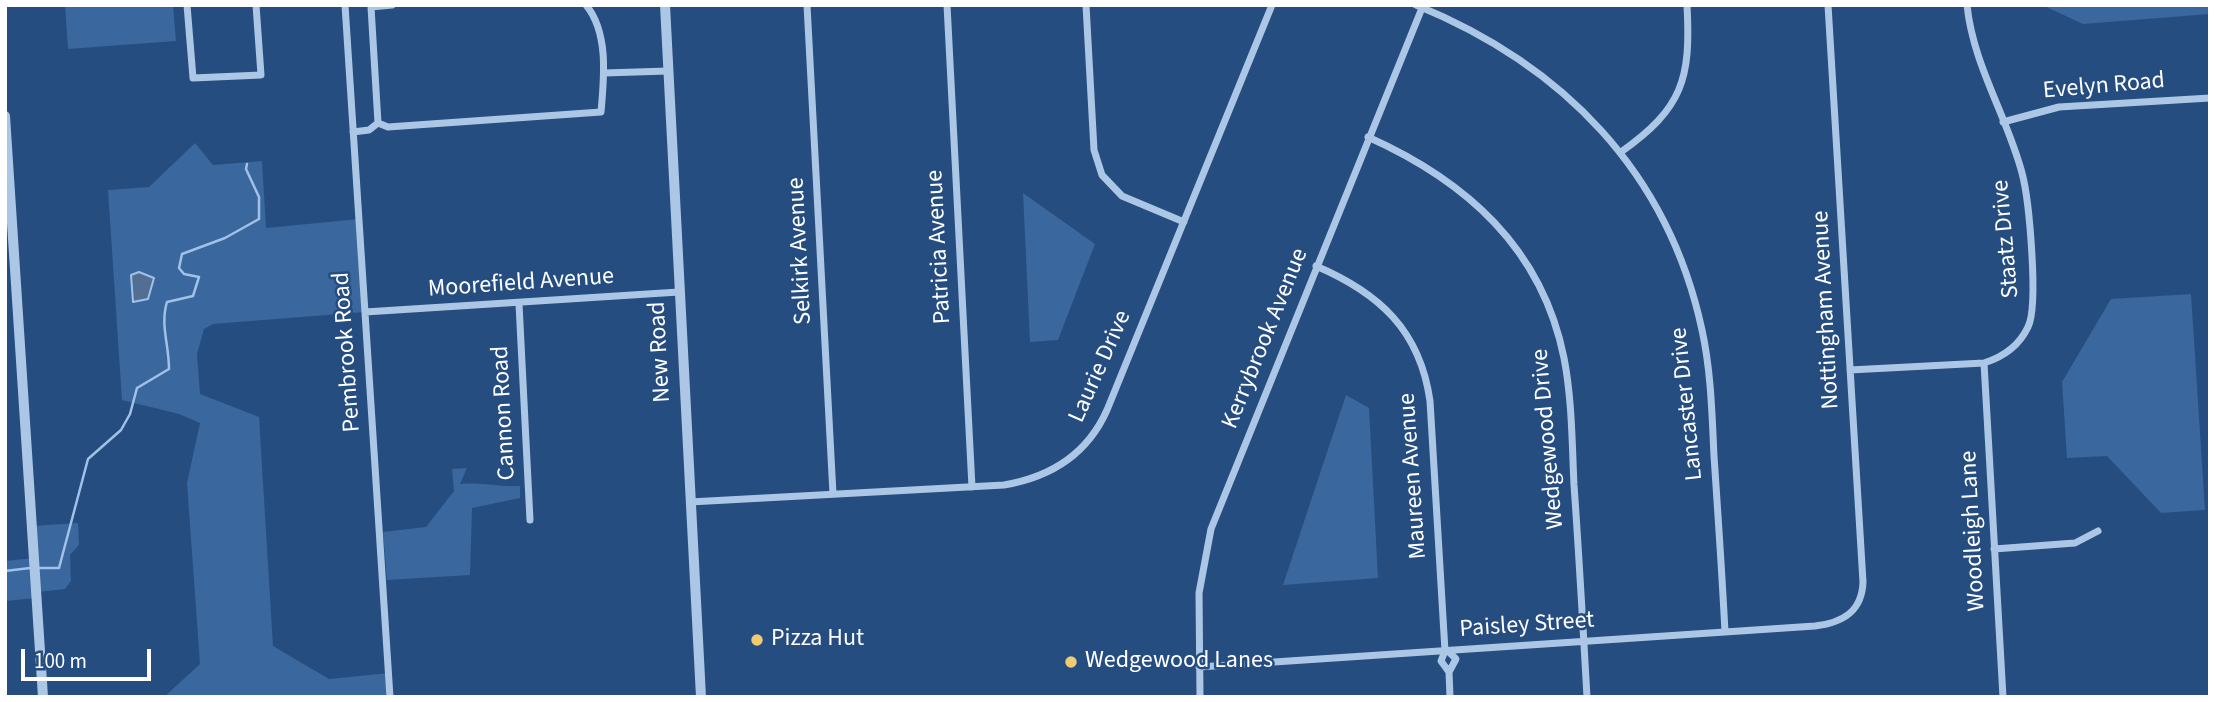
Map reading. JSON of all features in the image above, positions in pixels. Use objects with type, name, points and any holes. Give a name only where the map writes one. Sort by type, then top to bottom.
[{"type":"street","points":[[187,5],[193,78],[261,75],[256,5]]},
{"type":"street","name":"Pembrook Road","points":[[345,5],[390,697]]},
{"type":"street","points":[[378,123],[371,7],[392,5]]},
{"type":"street","points":[[378,123],[388,127],[601,112],[604,73],[596,16],[586,5]]},
{"type":"street","name":"New Road","points":[[664,5],[701,697]]},
{"type":"street","name":"Selkirk Avenue","points":[[807,5],[832,494]]},
{"type":"street","name":"Patricia Avenue","points":[[947,5],[972,487]]},
{"type":"street","points":[[1086,5],[1094,150],[1102,175],[1122,195],[1184,222]]},
{"type":"street","name":"Laurie Drive","points":[[690,502],[1004,485],[1037,478],[1066,463],[1093,436],[1107,410],[1272,5]]},
{"type":"street","points":[[1621,152],[1663,117],[1681,87],[1689,49],[1687,5]]},
{"type":"street","name":"Nottingham Avenue","points":[[1828,5],[1863,582],[1862,594],[1854,610]]},
{"type":"street","name":"Staatz Drive","points":[[1850,370],[1984,363],[1998,358],[2017,344],[2029,327],[2033,311],[2026,193],[1975,48],[1967,5]]},
{"type":"street","name":"Lancaster Drive","points":[[1419,6],[1473,30],[1521,59],[1576,103],[1621,152],[1647,191],[1672,239],[1689,281],[1702,330],[1710,385],[1725,632]]},
{"type":"street","name":"Kerrybrook Avenue","points":[[1200,697],[1199,593],[1211,529],[1419,6]]},
{"type":"street","points":[[604,73],[668,71]]},
{"type":"street","name":"Evelyn Road","points":[[2003,122],[2059,107],[2210,98]]},
{"type":"street","points":[[5,116],[11,286],[36,579],[43,697]]},
{"type":"street","points":[[353,132],[369,130],[378,123]]},
{"type":"street","name":"Wedgewood Drive","points":[[1368,137],[1426,165],[1477,203],[1517,250],[1546,300],[1559,336],[1568,383],[1587,697]]},
{"type":"street","name":"Maureen Avenue","points":[[1316,266],[1344,278],[1382,304],[1407,335],[1422,367],[1430,401],[1445,651]]},
{"type":"street","name":"Moorefield Avenue","points":[[365,312],[679,292]]},
{"type":"street","name":"Cannon Road","points":[[519,304],[530,520]]},
{"type":"street","name":"Woodleigh Lane","points":[[1984,363],[2003,697]]},
{"type":"street","points":[[1994,549],[2075,543],[2098,531]]},
{"type":"street","name":"Paisley Street","points":[[1199,667],[1829,624],[1846,618],[1854,610]]},
{"type":"street","points":[[1449,672],[1455,663],[1455,656],[1445,651],[1441,661],[1449,672],[1450,697]]},
{"type":"shaded area","points":[[65,5],[173,5],[176,41],[68,49]]},
{"type":"shaded area","points":[[2042,5],[2210,5],[2210,14],[2083,24]]},
{"type":"shaded area","points":[[195,143],[213,165],[262,161],[266,228],[359,219],[365,312],[213,324],[204,329],[197,354],[200,394],[259,417],[273,646],[329,679],[389,673],[390,697],[164,697],[200,664],[187,483],[200,423],[179,414],[122,400],[108,190],[149,187]]},
{"type":"shaded area","points":[[1023,193],[1095,244],[1058,340],[1030,342]]},
{"type":"shaded area","points":[[139,272],[154,278],[148,299],[133,302],[131,275]]},
{"type":"shaded area","points":[[2191,294],[2205,510],[2161,513],[2107,456],[2067,458],[2062,382],[2111,299]]},
{"type":"shaded area","points":[[1346,395],[1369,408],[1378,578],[1283,585]]},
{"type":"shaded area","points":[[467,468],[460,484],[520,486],[520,498],[472,508],[470,575],[387,580],[383,532],[426,527],[454,491],[452,469]]},
{"type":"shaded area","points":[[78,523],[79,545],[70,555],[71,581],[65,589],[37,592],[37,598],[5,601],[5,561],[34,558],[32,526]]},
{"type":"waterway","points":[[36,568],[59,568],[88,459],[121,430],[130,414],[137,388],[169,369],[165,327],[167,302],[193,296],[199,277],[184,274],[179,268],[182,254],[225,238],[259,219],[259,197],[246,169],[247,164]]},
{"type":"waterway","points":[[5,571],[30,568]]},
{"type":"place","name":"Pizza Hut","points":[[757,640]]},
{"type":"place","name":"Wedgewood Lanes","points":[[1071,662]]}]
